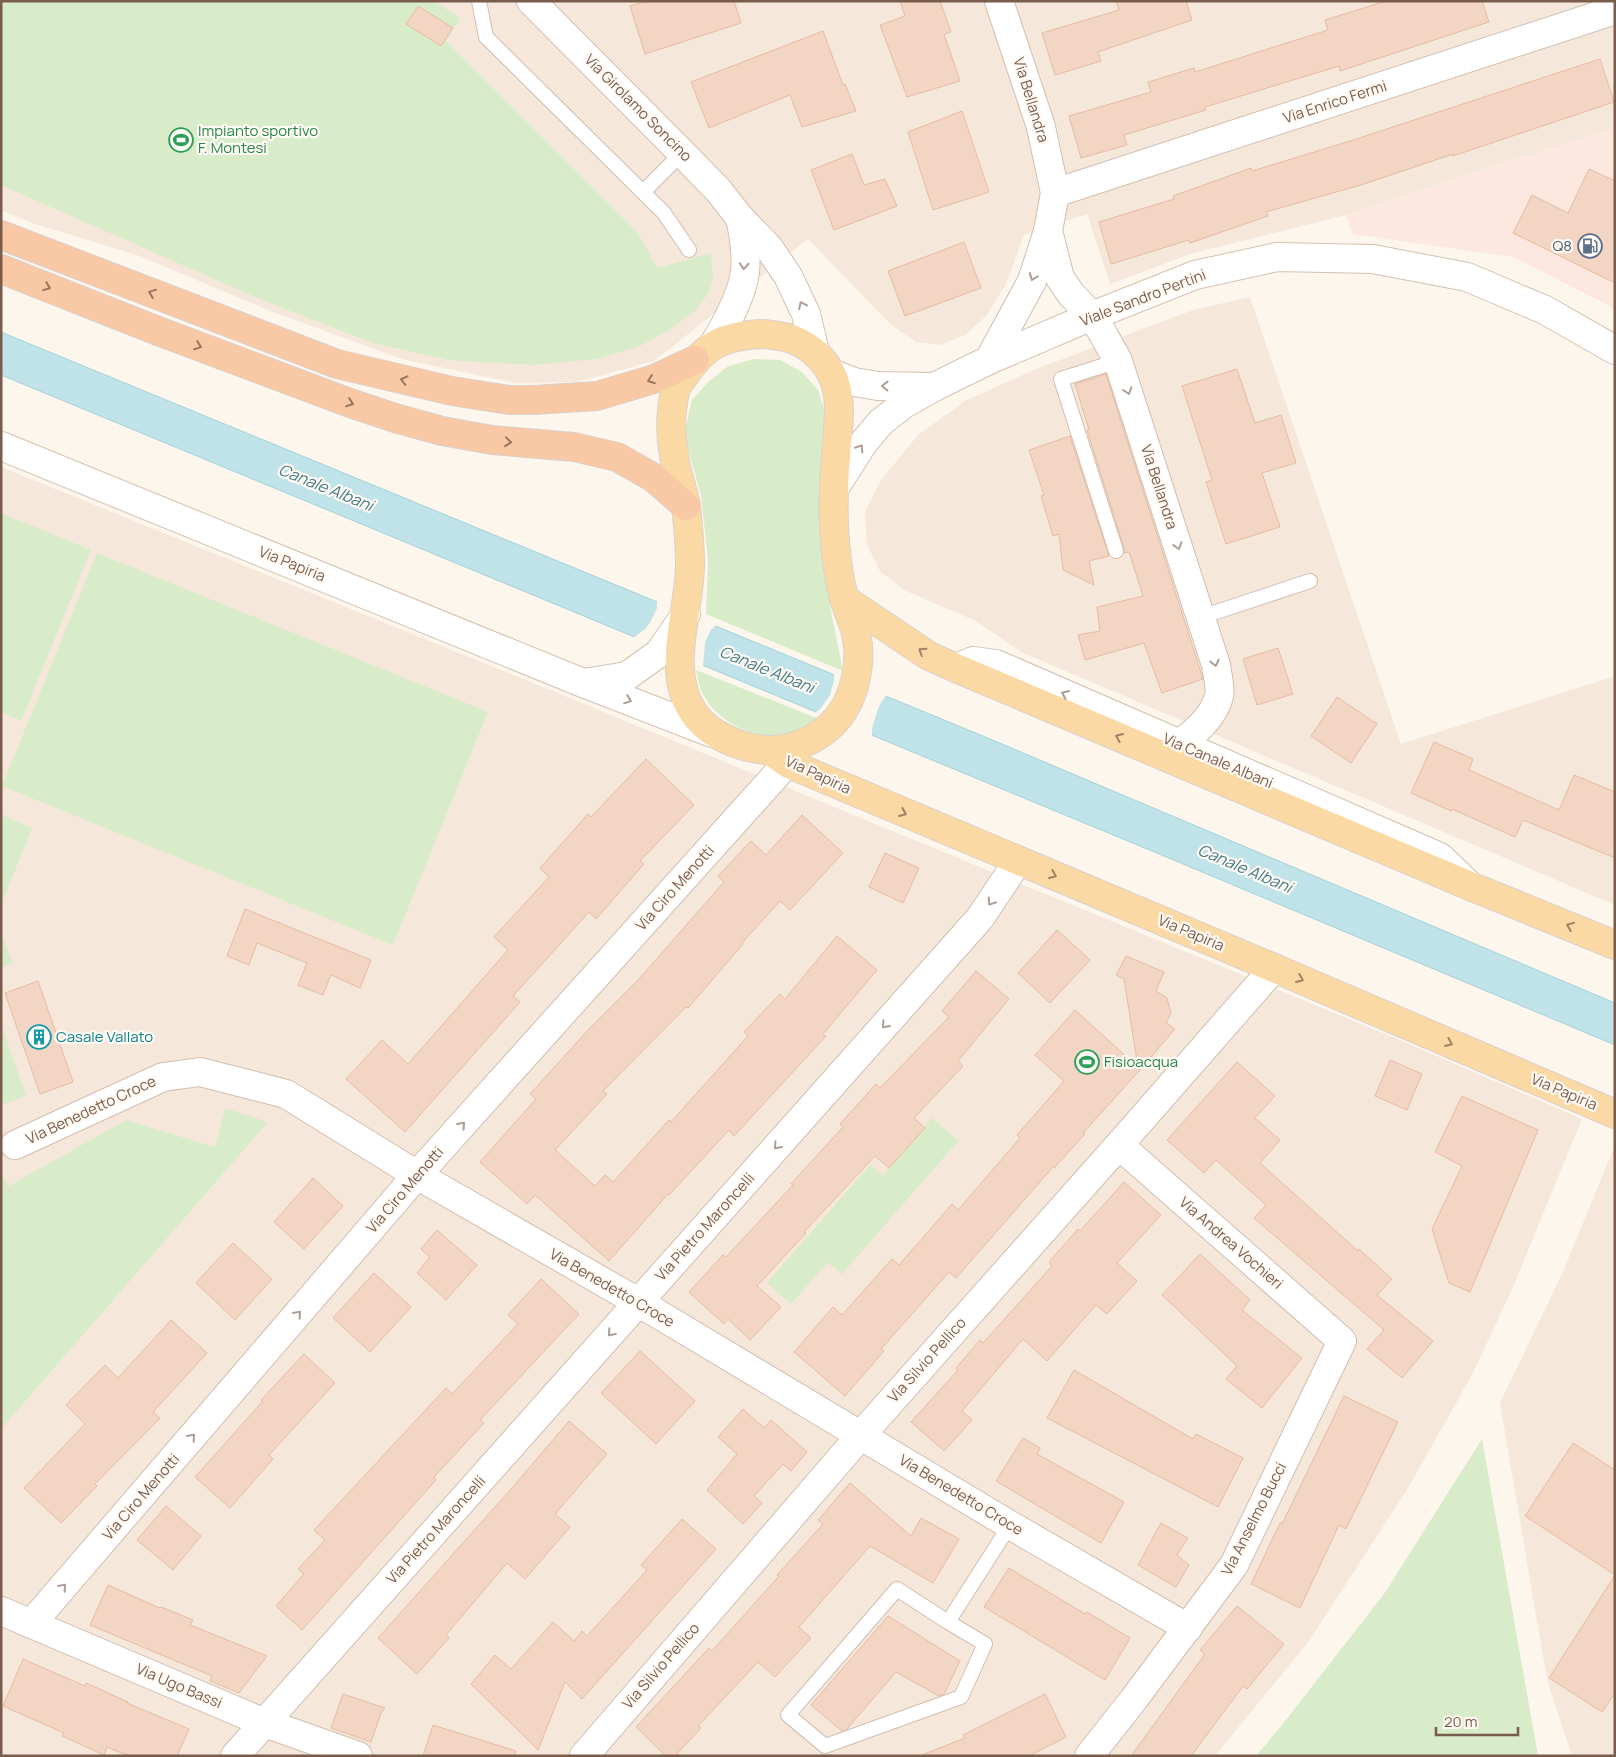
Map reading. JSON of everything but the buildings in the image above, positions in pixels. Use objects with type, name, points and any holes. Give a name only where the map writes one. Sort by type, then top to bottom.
[{"type":"highway","points":[[1,235],[337,364],[452,391],[509,400],[597,396],[654,379],[704,352]]},
{"type":"highway","points":[[1,269],[158,331],[395,418],[442,431],[492,440],[574,447],[617,457],[654,478],[686,506]]},
{"type":"main road","points":[[764,334],[793,339],[823,362],[838,391],[839,418],[834,489],[837,564],[844,599],[856,634],[858,661],[853,690],[837,720],[818,737],[778,756],[741,745],[712,733],[694,713],[686,699],[680,676],[680,654],[686,614],[690,564],[686,506],[674,455],[671,415],[675,389],[704,352],[740,335],[764,334]]},
{"type":"main road","name":"Via Canale Albani","points":[[844,599],[929,656],[1470,886],[1615,944]]},
{"type":"main road","name":"Via Papiria","points":[[778,756],[1018,861],[1615,1114]]},
{"type":"street","name":"Via Girolamo Soncino","points":[[531,1],[719,191],[740,218],[769,248],[788,276],[806,314],[823,362]]},
{"type":"street","name":"Via Bellandra","points":[[989,360],[1032,281],[1048,231],[1055,193],[1041,127],[999,1]]},
{"type":"street","name":"Via Enrico Fermi","points":[[1055,193],[1615,10]]},
{"type":"street","points":[[704,352],[731,314],[745,273],[745,242],[740,218]]},
{"type":"street","name":"Via Bellandra","points":[[1048,231],[1060,278],[1071,294],[1092,316],[1118,361],[1216,664],[1220,695],[1213,710],[1193,735],[1179,744]]},
{"type":"street","name":"Viale Sandro Pertini","points":[[834,489],[864,442],[881,422],[904,404],[934,387],[989,360],[1195,275],[1277,258],[1373,259],[1467,277],[1545,310],[1615,350]]},
{"type":"street","name":"Viale Sandro Pertini","points":[[823,362],[854,382],[878,386],[934,387]]},
{"type":"street","name":"Via Papiria","points":[[1,446],[583,683],[712,733]]},
{"type":"street","points":[[583,683],[627,676],[659,653],[686,614]]},
{"type":"street","name":"Via Canale Albani","points":[[956,668],[973,661],[996,664],[1440,857],[1470,886]]},
{"type":"street","name":"Via Ciro Menotti","points":[[31,1624],[778,756]]},
{"type":"street","name":"Via Pietro Maroncelli","points":[[235,1756],[980,918],[1018,861]]},
{"type":"street","name":"Via Silvio Pellico","points":[[584,1756],[861,1435],[1120,1145],[1274,968]]},
{"type":"street","name":"Via Benedetto Croce","points":[[15,1145],[163,1077],[200,1072],[286,1094],[417,1176],[638,1302],[1010,1525],[1188,1628]]},
{"type":"street","name":"Via Andrea Vochieri","points":[[1120,1145],[1342,1341]]},
{"type":"street","name":"Via Anselmo Bucci","points":[[1089,1756],[1234,1565],[1342,1341]]},
{"type":"street","name":"Via Ugo Bassi","points":[[1,1611],[265,1722],[358,1756]]},
{"type":"lane","points":[[479,1],[486,37],[664,213],[689,250]]},
{"type":"lane","points":[[643,192],[682,153]]},
{"type":"lane","points":[[1116,551],[1061,379],[1118,361]]},
{"type":"lane","points":[[1201,617],[1310,581]]},
{"type":"lane","points":[[948,1622],[1010,1525]]},
{"type":"lane","points":[[897,1589],[948,1622],[985,1644],[961,1697],[825,1746],[788,1715],[897,1589]]},
{"type":"shaded area","points":[[1,1],[1615,1],[1615,127],[1346,215],[1190,254],[1110,284],[1087,214],[1024,235],[1006,284],[986,316],[965,335],[940,345],[916,342],[891,325],[808,239],[654,361],[577,382],[516,383],[402,359],[270,311],[137,255],[35,224],[1,210]]},
{"type":"shaded area","points":[[1615,127],[1615,312],[1610,306],[1513,257],[1353,234],[1346,215]]},
{"type":"shaded area","points":[[1250,297],[1401,744],[1615,676],[1615,905],[1021,652],[976,621],[904,590],[880,571],[867,545],[865,512],[881,480],[918,435],[965,401],[1036,369],[1193,310]]},
{"type":"shaded area","points":[[1,467],[538,685],[1400,1040],[1582,1119],[1513,1287],[1473,1373],[1408,1488],[1309,1641],[1215,1756],[1,1756]]},
{"type":"shaded area","points":[[1615,1145],[1615,1756],[1572,1756],[1547,1680],[1500,1403],[1562,1274]]},
{"type":"green space","points":[[1,1],[434,1],[460,18],[446,41],[638,233],[657,268],[711,253],[713,278],[709,292],[697,309],[668,331],[638,347],[596,359],[533,365],[448,360],[373,343],[257,298],[1,185]]},
{"type":"green space","points":[[753,359],[780,360],[802,372],[818,390],[829,425],[823,552],[831,611],[843,671],[706,614],[708,560],[701,495],[687,445],[686,426],[692,400],[709,381],[727,367]]},
{"type":"green space","points":[[1,513],[91,550],[21,721],[1,712]]},
{"type":"green space","points":[[97,553],[488,712],[393,945],[2,786]]},
{"type":"green space","points":[[696,670],[819,719],[787,734],[763,735],[740,728],[729,722],[711,706],[701,690]]},
{"type":"green space","points":[[1,816],[32,828],[1,905]]},
{"type":"green space","points":[[1,932],[13,963],[1,967]]},
{"type":"green space","points":[[1,1024],[26,1096],[1,1105]]},
{"type":"green space","points":[[225,1108],[268,1122],[1,1429],[1,1174],[9,1186],[126,1120],[215,1147]]},
{"type":"green space","points":[[932,1118],[958,1141],[842,1274],[828,1262],[791,1304],[767,1283],[870,1165],[883,1176]]},
{"type":"green space","points":[[1482,1439],[1538,1756],[1256,1756],[1384,1594]]},
{"type":"water","name":"Canale Albani","points":[[1,332],[983,736],[1615,1003],[1615,1045],[1164,856],[1,375]]},
{"type":"pier","points":[[657,599],[717,624],[710,631],[705,643],[703,668],[632,639],[645,629],[651,621],[657,608]]},
{"type":"pier","points":[[834,672],[887,694],[879,706],[872,728],[872,738],[814,714],[830,695],[834,681]]},
{"type":"place","name":"Impianto sportivo F. Montesi","points":[[181,140]]},
{"type":"place","name":"Q8","points":[[1590,246]]},
{"type":"place","name":"Casale Vallato","points":[[39,1037]]},
{"type":"place","name":"Fisioacqua","points":[[1087,1062]]}]
